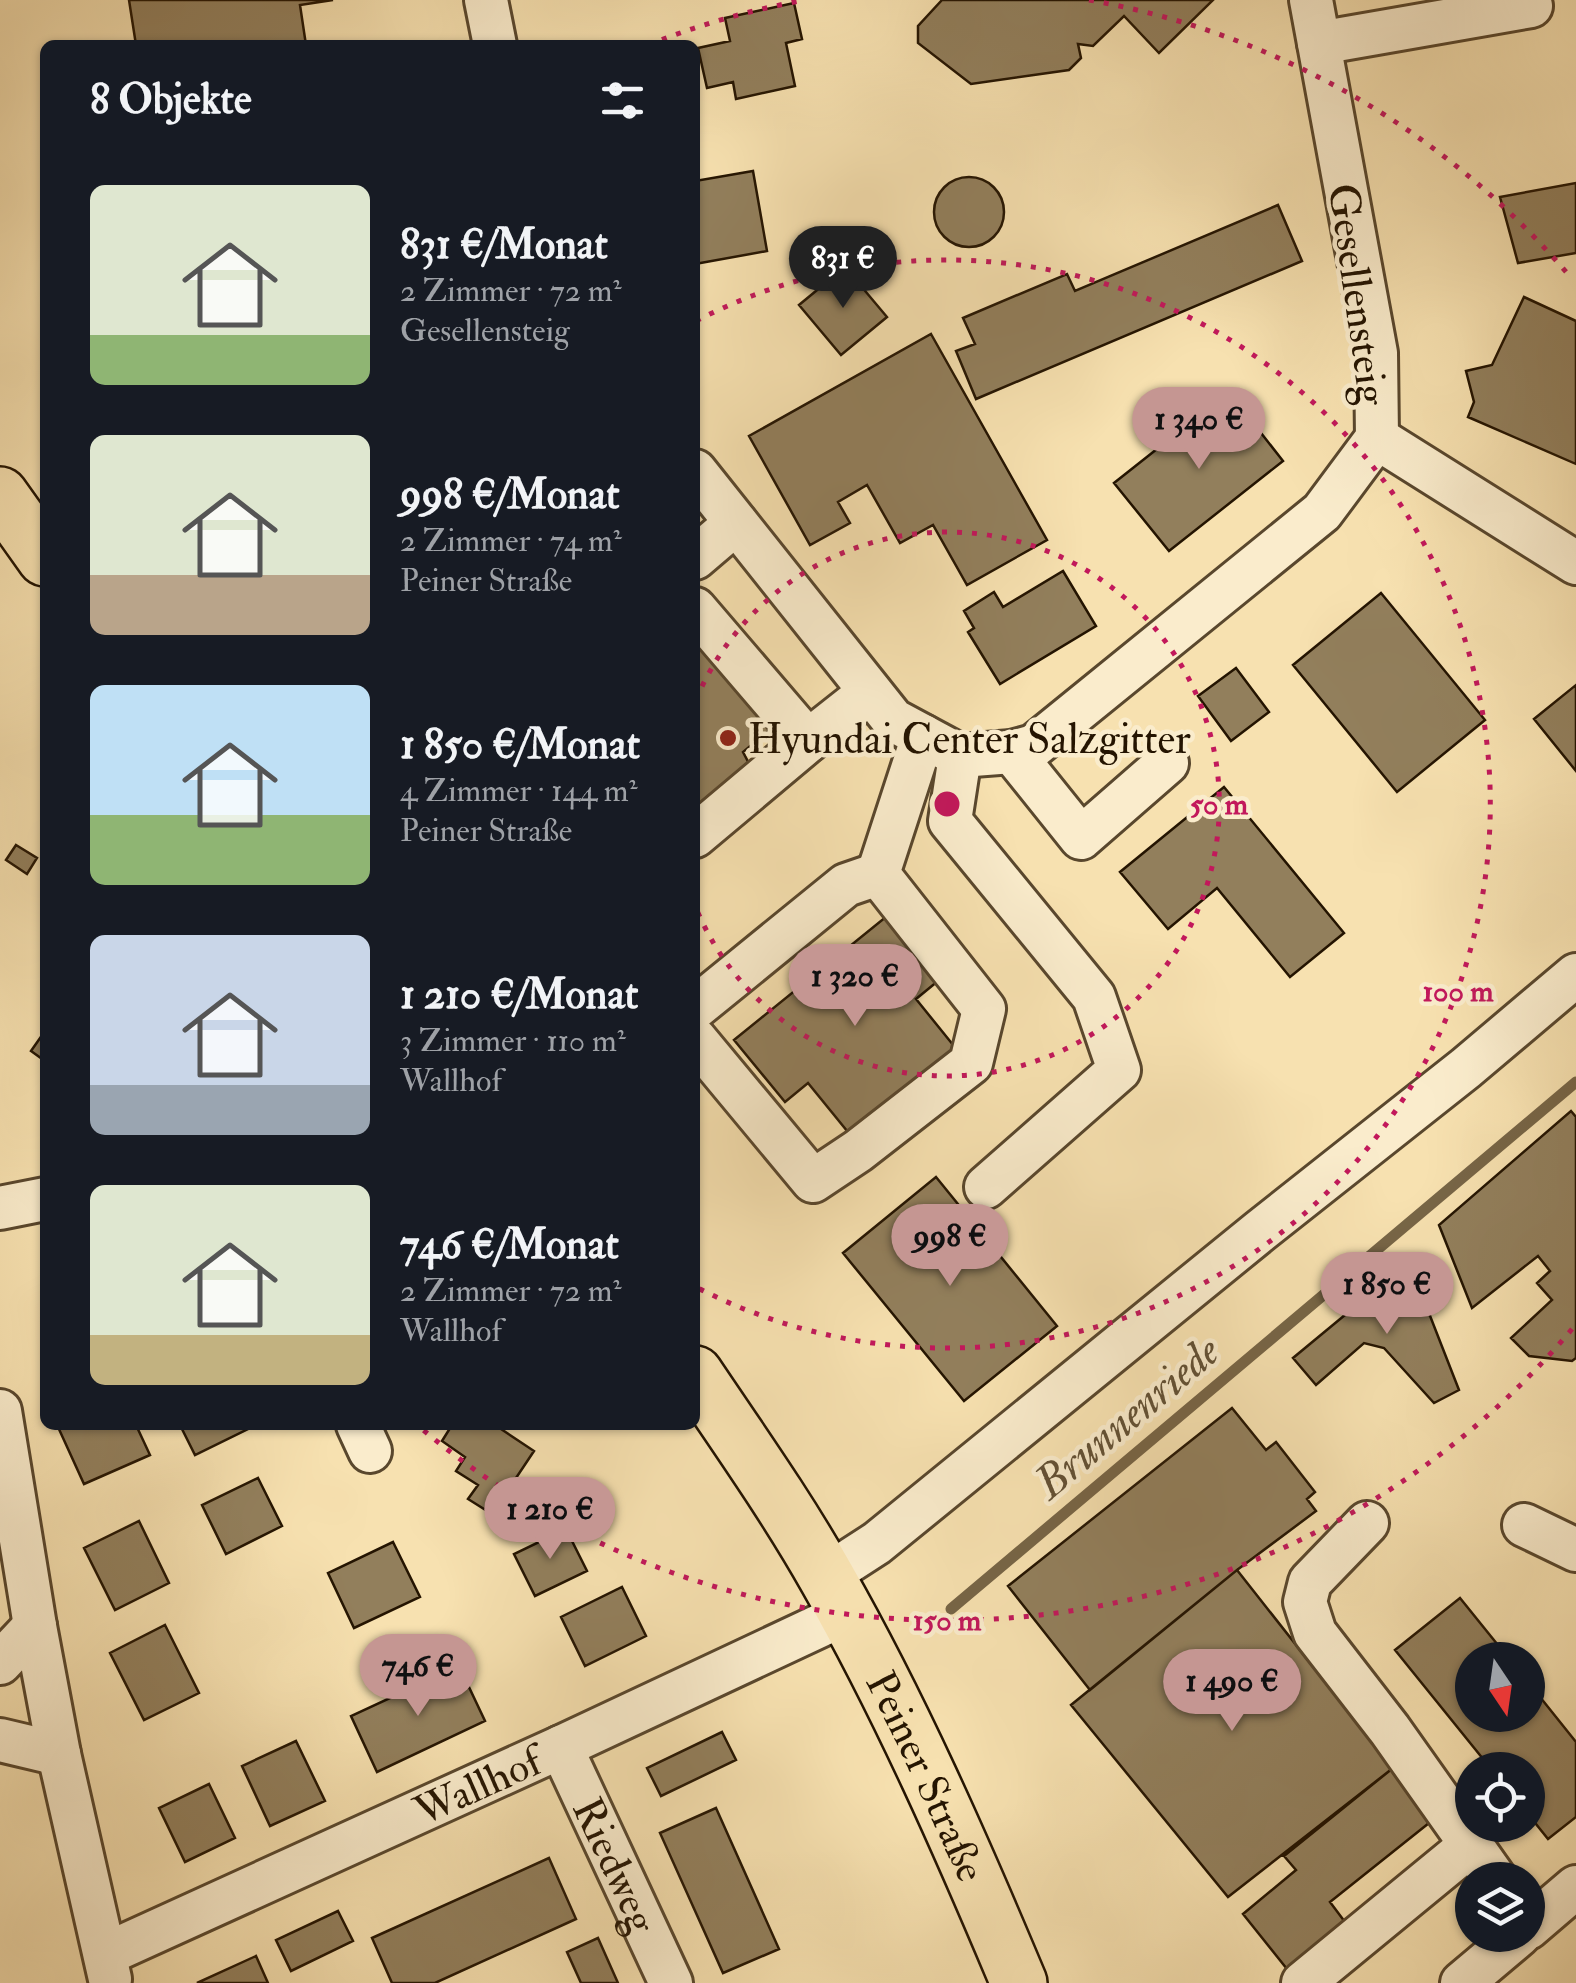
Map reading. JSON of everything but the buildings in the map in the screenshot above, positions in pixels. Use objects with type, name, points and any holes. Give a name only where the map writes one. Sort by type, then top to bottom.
[{"type":"main road","points":[[0,495],[40,551]]},
{"type":"main road","name":"Peiner Straße","points":[[700,1382],[804,1538],[837,1595],[978,1884],[1019,1983]]},
{"type":"street","points":[[486,0],[494,40]]},
{"type":"street","name":"Gesellensteig","points":[[941,746],[1012,752],[1034,746],[1322,512],[1377,438],[1376,353],[1311,0]]},
{"type":"street","points":[[1319,43],[1531,6]]},
{"type":"street","points":[[1377,438],[1576,563]]},
{"type":"street","points":[[700,477],[892,720],[941,746]]},
{"type":"street","points":[[700,554],[736,523]]},
{"type":"street","points":[[700,615],[808,741]]},
{"type":"street","points":[[700,832],[870,692]]},
{"type":"street","points":[[700,1004],[846,884],[878,874],[941,746]]},
{"type":"street","points":[[941,746],[950,821],[1094,997],[1119,1070],[986,1187]]},
{"type":"street","points":[[1012,752],[1081,838],[1167,763]]},
{"type":"street","points":[[700,1046],[813,1181],[971,1063],[984,1009],[878,874]]},
{"type":"street","name":"Wallhof","points":[[108,1969],[560,1747],[837,1595],[876,1543],[1576,975]]},
{"type":"street","points":[[0,1208],[40,1201]]},
{"type":"street","points":[[0,1411],[59,1754],[108,1969]]},
{"type":"street","points":[[1367,1523],[1310,1582],[1305,1602],[1310,1618],[1316,1633],[1484,1862]]},
{"type":"street","points":[[1524,1525],[1576,1550]]},
{"type":"street","points":[[0,1663],[35,1626]]},
{"type":"street","points":[[0,1740],[59,1754]]},
{"type":"street","name":"Riedweg","points":[[560,1747],[670,1983]]},
{"type":"street","points":[[1303,1983],[1472,1844]]},
{"type":"street","points":[[1545,1913],[1576,1887]]},
{"type":"waterway","name":"Brunnenriede","points":[[951,1609],[1576,1082]]},
{"type":"place","name":"Hyundai Center Salzgitter","points":[[728,738]]}]
